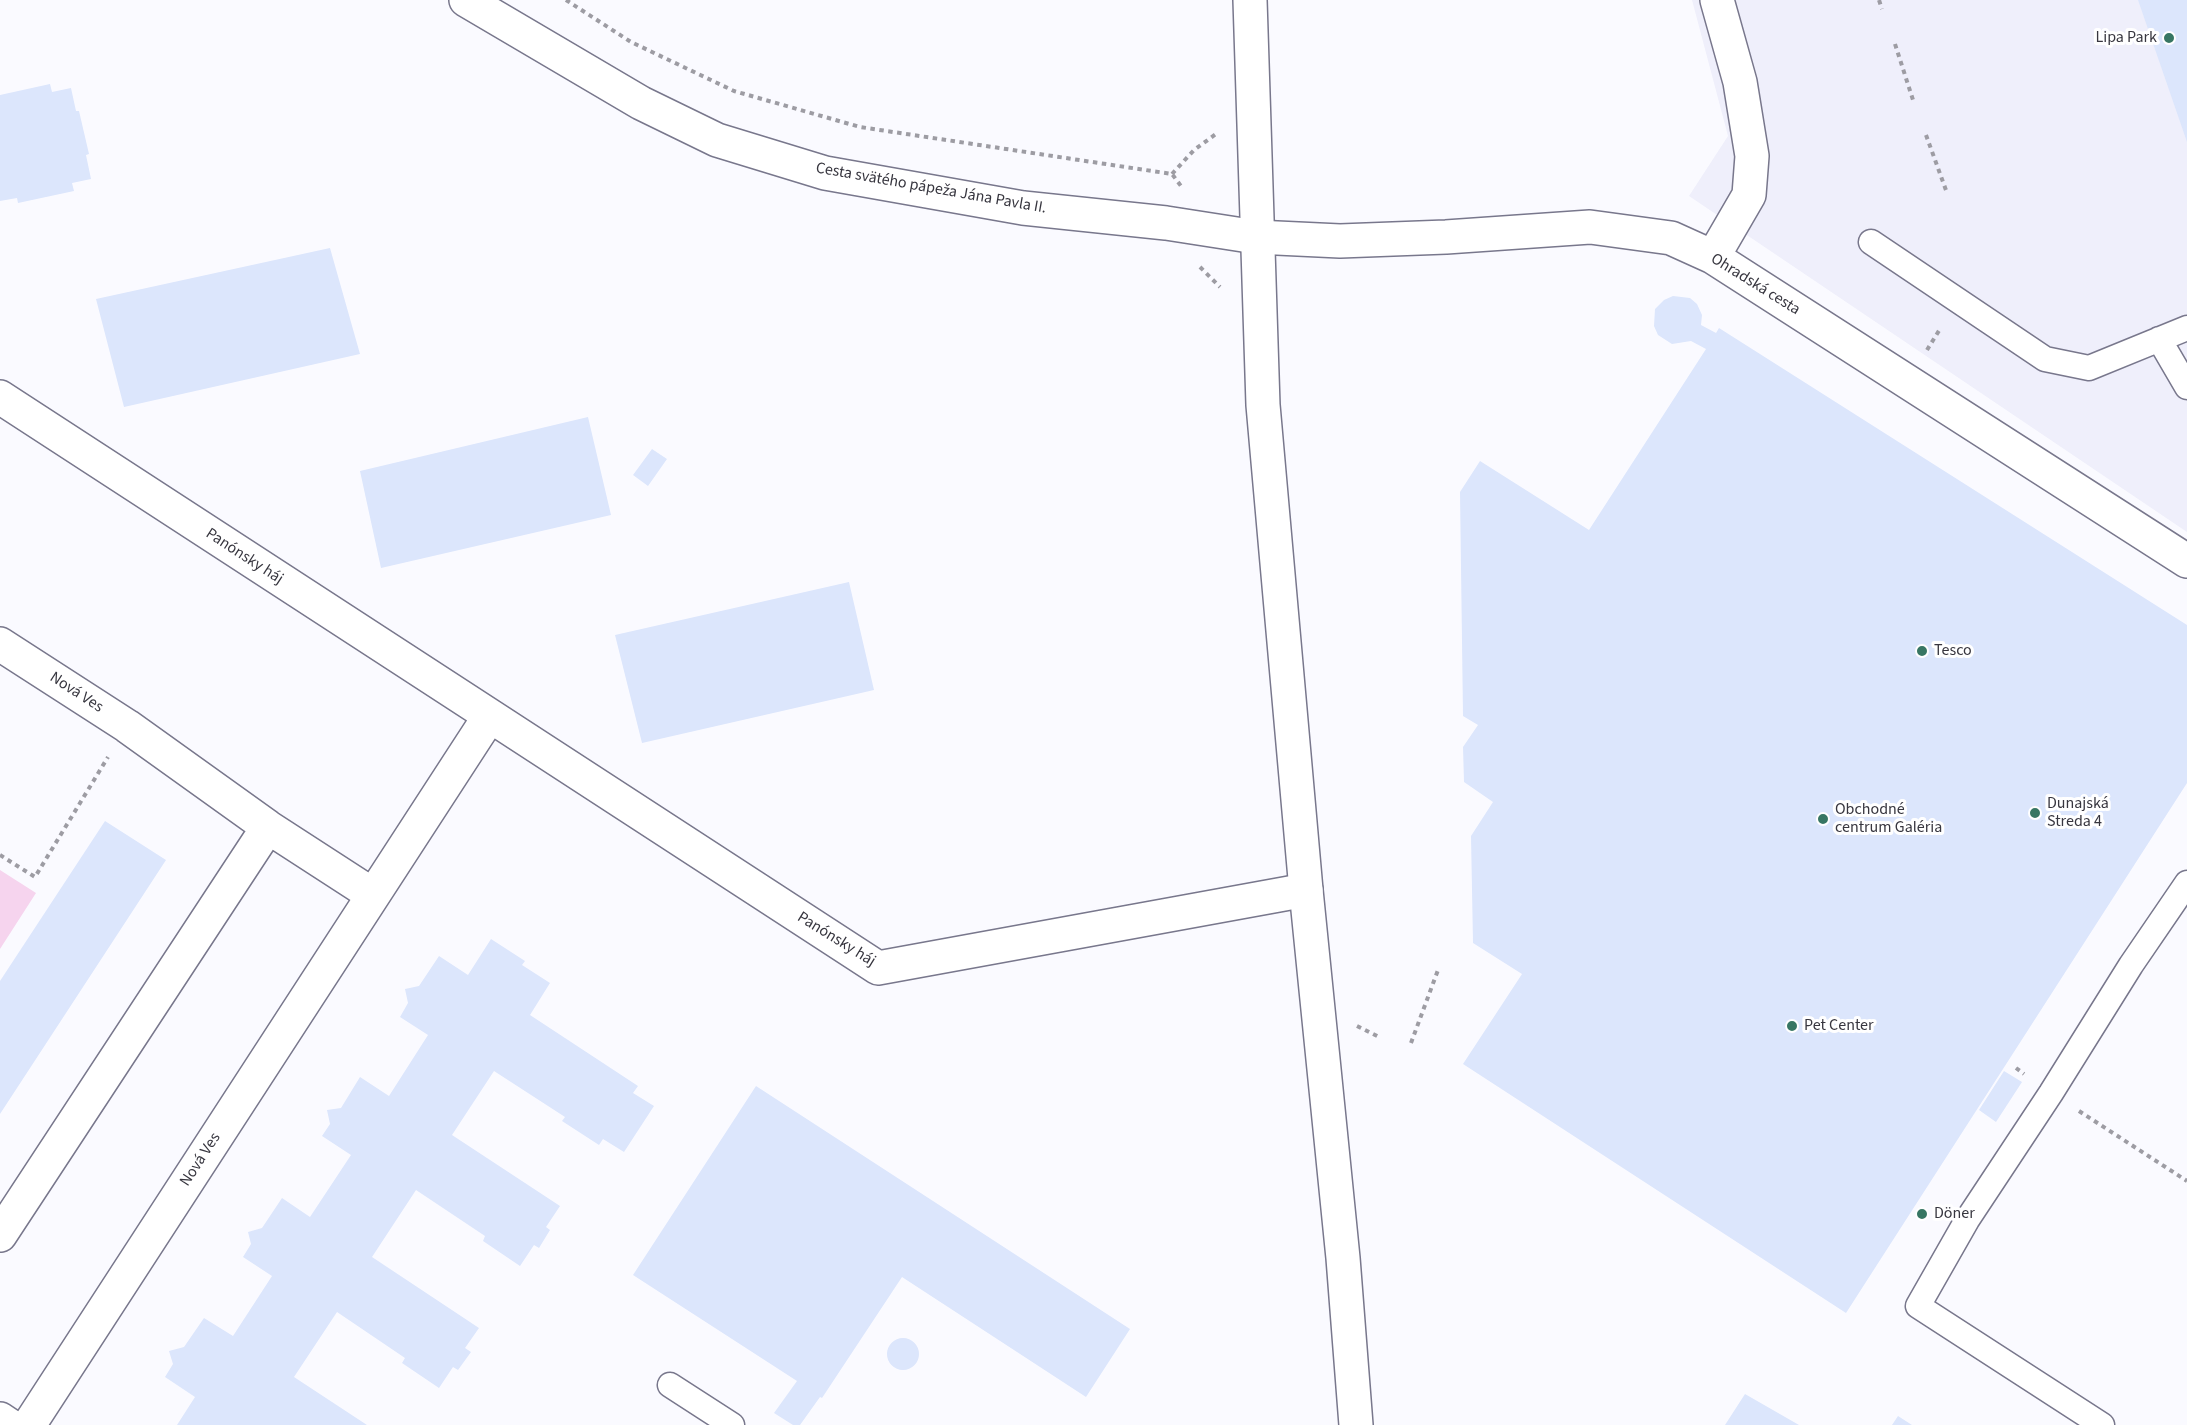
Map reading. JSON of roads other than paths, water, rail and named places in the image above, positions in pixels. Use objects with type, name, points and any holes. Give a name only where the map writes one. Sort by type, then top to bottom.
[{"type":"street","name":"Cesta svätého pápeža Jána Pavla II.","points":[[466,0],[641,103],[717,140],[825,173],[1023,208],[1167,223],[1256,237]]},
{"type":"street","points":[[1250,0],[1263,405],[1306,890],[1342,1246],[1356,1425]]},
{"type":"street","points":[[1713,257],[1749,195],[1752,156],[1740,82],[1717,0]]},
{"type":"street","name":"Ohradská cesta","points":[[1256,237],[1352,241],[1590,227],[1671,238],[1713,257],[2182,557]]},
{"type":"street","name":"Panónsky háj","points":[[0,397],[878,968],[1306,890]]},
{"type":"street","name":"Nová Ves","points":[[0,644],[127,726],[268,827],[373,895]]},
{"type":"street","name":"Nová Ves","points":[[29,1425],[489,717]]},
{"type":"street","points":[[0,1235],[268,827]]},
{"type":"street","points":[[0,1419],[9,1425]]},
{"type":"lane","points":[[1871,242],[2045,359],[2089,368],[2187,328]]},
{"type":"lane","points":[[2159,339],[2187,387]]},
{"type":"lane","points":[[2102,1425],[1918,1306],[1967,1220],[2051,1093],[2131,965],[2187,883]]},
{"type":"lane","points":[[670,1385],[732,1425]]},
{"type":"place","name":"Lipa Park","points":[[2169,38]]},
{"type":"place","name":"Tesco","points":[[1922,651]]},
{"type":"place","name":"Dunajská Streda 4","points":[[2035,813]]},
{"type":"place","name":"Obchodné centrum Galéria","points":[[1823,819]]},
{"type":"place","name":"Pet Center","points":[[1792,1026]]},
{"type":"place","name":"Döner","points":[[1922,1214]]}]
